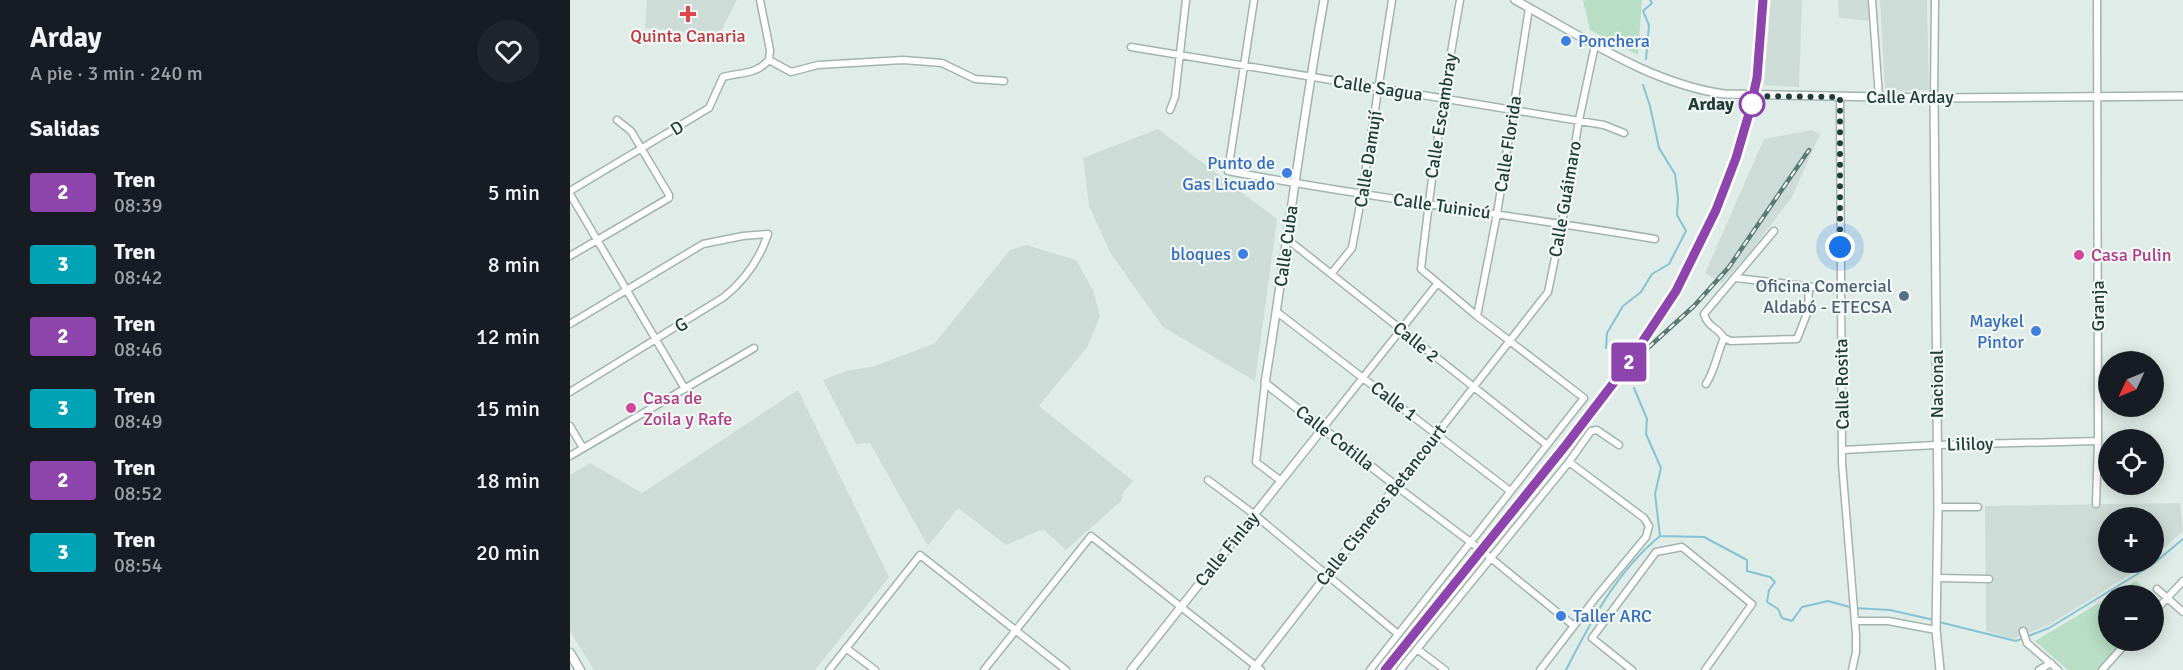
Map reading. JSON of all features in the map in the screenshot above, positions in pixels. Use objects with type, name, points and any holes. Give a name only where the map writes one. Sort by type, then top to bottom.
[{"type":"main road","points":[[570,653],[580,670]]},
{"type":"street","points":[[760,0],[770,50],[769,60],[790,72],[818,66],[903,60],[942,63],[975,79],[1004,81]]},
{"type":"street","points":[[1170,110],[1175,97],[1181,56],[1186,0]]},
{"type":"street","points":[[1246,66],[1254,0]]},
{"type":"street","name":"Calle Cuba","points":[[1281,481],[1256,462],[1265,383],[1310,78],[1324,0]]},
{"type":"street","name":"Calle Damují","points":[[1331,274],[1352,248],[1392,0]]},
{"type":"street","name":"Calle Escambray","points":[[1437,284],[1421,269],[1443,98],[1460,0]]},
{"type":"street","name":"Calle Arday","points":[[1515,0],[1595,45],[1696,90],[1744,95],[1840,97],[2183,96]]},
{"type":"street","points":[[1872,0],[1879,97]]},
{"type":"street","points":[[1935,0],[1935,98]]},
{"type":"street","name":"Granja","points":[[2096,504],[2098,441],[2097,0]]},
{"type":"street","name":"Calle Florida","points":[[1477,316],[1497,214],[1529,8]]},
{"type":"street","name":"Calle Guáimaro","points":[[1510,341],[1548,292],[1595,45]]},
{"type":"street","name":"Calle Sagua","points":[[1131,47],[1310,78],[1604,124],[1623,134]]},
{"type":"street","name":"D","points":[[570,192],[709,108],[723,77],[753,72],[764,67],[769,60]]},
{"type":"street","name":"Calle Tuinicú","points":[[1246,66],[1228,171],[1295,184],[1655,239]]},
{"type":"street","name":"Calle Rosita","points":[[1840,97],[1842,450],[1855,621],[1856,652],[1852,670]]},
{"type":"street","name":"Nacional","points":[[1935,98],[1938,507],[1936,628],[1940,670]]},
{"type":"street","points":[[570,256],[669,198],[631,132],[617,120]]},
{"type":"street","points":[[570,192],[685,388]]},
{"type":"street","points":[[1774,231],[1704,314],[1708,325],[1724,338],[1731,340],[1797,339],[1808,312],[1809,287]]},
{"type":"street","name":"G","points":[[570,392],[707,309],[735,288],[756,263],[768,234],[729,238],[703,244],[627,290]]},
{"type":"street","name":"Calle 2","points":[[1287,239],[1547,445]]},
{"type":"street","points":[[1736,278],[1840,290]]},
{"type":"street","points":[[1323,428],[1437,284],[1584,398],[1370,670]]},
{"type":"street","points":[[570,324],[627,290]]},
{"type":"street","name":"Calle 1","points":[[1277,312],[1510,491]]},
{"type":"street","points":[[1706,384],[1715,370],[1716,358],[1724,338]]},
{"type":"street","name":"Calle Cisneros Betancourt","points":[[1257,669],[1327,574],[1510,341]]},
{"type":"street","points":[[570,456],[754,348]]},
{"type":"street","name":"Calle Cotilla","points":[[1265,383],[1574,626]]},
{"type":"street","points":[[570,426],[584,448]]},
{"type":"street","name":"Calle Finlay","points":[[1131,670],[1323,428]]},
{"type":"street","points":[[1400,670],[1569,462],[1591,431],[1603,432],[1619,445]]},
{"type":"street","name":"Lililoy","points":[[1842,450],[1936,444],[2098,441]]},
{"type":"street","points":[[1540,670],[1646,537],[1649,526],[1644,518],[1569,462]]},
{"type":"street","points":[[1208,480],[1255,515],[1398,634]]},
{"type":"street","points":[[1938,507],[1978,507]]},
{"type":"street","points":[[984,670],[1091,536],[1257,669]]},
{"type":"street","points":[[1632,670],[1592,638],[1656,552],[1682,547],[1752,604],[1705,670]]},
{"type":"street","points":[[829,670],[921,555],[1066,670]]},
{"type":"street","points":[[1938,578],[1989,579]]},
{"type":"street","points":[[2164,601],[2183,581]]},
{"type":"street","points":[[2164,595],[2183,612]]},
{"type":"street","points":[[1855,621],[1888,621],[1936,628]]},
{"type":"street","points":[[2023,631],[2028,642],[2058,670]]},
{"type":"street","points":[[846,648],[875,670]]},
{"type":"street","points":[[1417,649],[1444,670]]},
{"type":"street","points":[[2102,670],[2119,651]]},
{"type":"street","points":[[2039,670],[2051,663]]},
{"type":"shaded area","name":"Quinta Canaria","points":[[647,0],[737,0],[719,35],[645,28]]},
{"type":"shaded area","points":[[1771,0],[1802,0],[1799,87],[1764,85]]},
{"type":"shaded area","points":[[1838,0],[1869,0],[1871,21],[1839,18]]},
{"type":"shaded area","points":[[1880,0],[1927,0],[1929,90],[1885,91]]},
{"type":"shaded area","points":[[1158,129],[1277,219],[1255,381],[1163,327],[1111,254],[1089,206],[1083,158]]},
{"type":"shaded area","points":[[1812,130],[1820,134],[1792,197],[1748,255],[1722,283],[1705,273],[1764,139]]},
{"type":"shaded area","points":[[1026,245],[1076,260],[1093,290],[1100,316],[1088,346],[1039,406],[1133,481],[1124,491],[1121,501],[1066,550],[1043,529],[1006,545],[958,508],[928,546],[870,443],[856,444],[823,380],[846,371],[875,366],[935,343],[1010,250]]},
{"type":"shaded area","points":[[798,390],[889,577],[815,670],[594,670],[570,631],[570,475],[590,463],[642,493]]},
{"type":"shaded area","points":[[2180,503],[2183,531],[2164,548],[2164,507],[2098,507],[2098,573],[2132,573],[2113,585],[2098,585],[2098,594],[2049,625],[2013,639],[1986,631],[1985,506]]},
{"type":"green space","points":[[1583,0],[1642,0],[1638,55],[1590,30]]},
{"type":"green space","points":[[2136,581],[2141,585],[2129,585]]},
{"type":"green space","points":[[2098,604],[2098,651],[2114,651],[2097,670],[2068,670],[2035,641]]},
{"type":"waterway","points":[[1646,59],[1649,25],[1643,11],[1652,3],[1650,0]]},
{"type":"waterway","points":[[1606,348],[1607,333],[1623,306],[1641,292],[1652,274],[1669,264],[1686,231],[1677,215],[1678,198],[1675,174],[1659,148],[1643,85]]},
{"type":"waterway","points":[[1634,388],[1647,419],[1646,434],[1661,468],[1655,494],[1660,536]]},
{"type":"waterway","points":[[1566,670],[1606,598],[1631,565],[1660,536],[1704,537],[1747,560],[1747,571],[1770,577],[1775,582],[1769,590],[1767,602],[1778,609],[1782,618],[1792,621],[1802,607],[1828,601],[1853,608],[1890,610],[1934,620]]},
{"type":"waterway","points":[[1939,622],[2016,641],[2049,628],[2152,565],[2183,539]]},
{"type":"railway","points":[[1385,670],[1613,384],[1652,327],[1688,268],[1718,207],[1741,142],[1756,73],[1763,0]]},
{"type":"railway","points":[[1638,357],[1694,306],[1729,267],[1809,150]]},
{"type":"train","name":"2","points":[[1385,670],[1566,445],[1625,368],[1676,291],[1698,251],[1736,158],[1757,78],[1763,0]]},
{"type":"place","name":"Quinta Canaria","points":[[688,14]]},
{"type":"place","name":"Ponchera","points":[[1566,41]]},
{"type":"place","name":"Arday","points":[[1752,104]]},
{"type":"place","name":"Punto de Gas Licuado","points":[[1287,173]]},
{"type":"place","name":"bloques","points":[[1243,254]]},
{"type":"place","name":"Casa Pulin","points":[[2079,255]]},
{"type":"place","name":"Oficina Comercial Aldabó - ETECSA","points":[[1904,296]]},
{"type":"place","name":"Maykel Pintor","points":[[2036,331]]},
{"type":"place","name":"Casa de Zoila y Rafe","points":[[631,408]]},
{"type":"place","name":"Taller ARC","points":[[1561,616]]},
{"type":"route","points":[[1752,104],[1754,96],[1840,97],[1840,247]]}]
